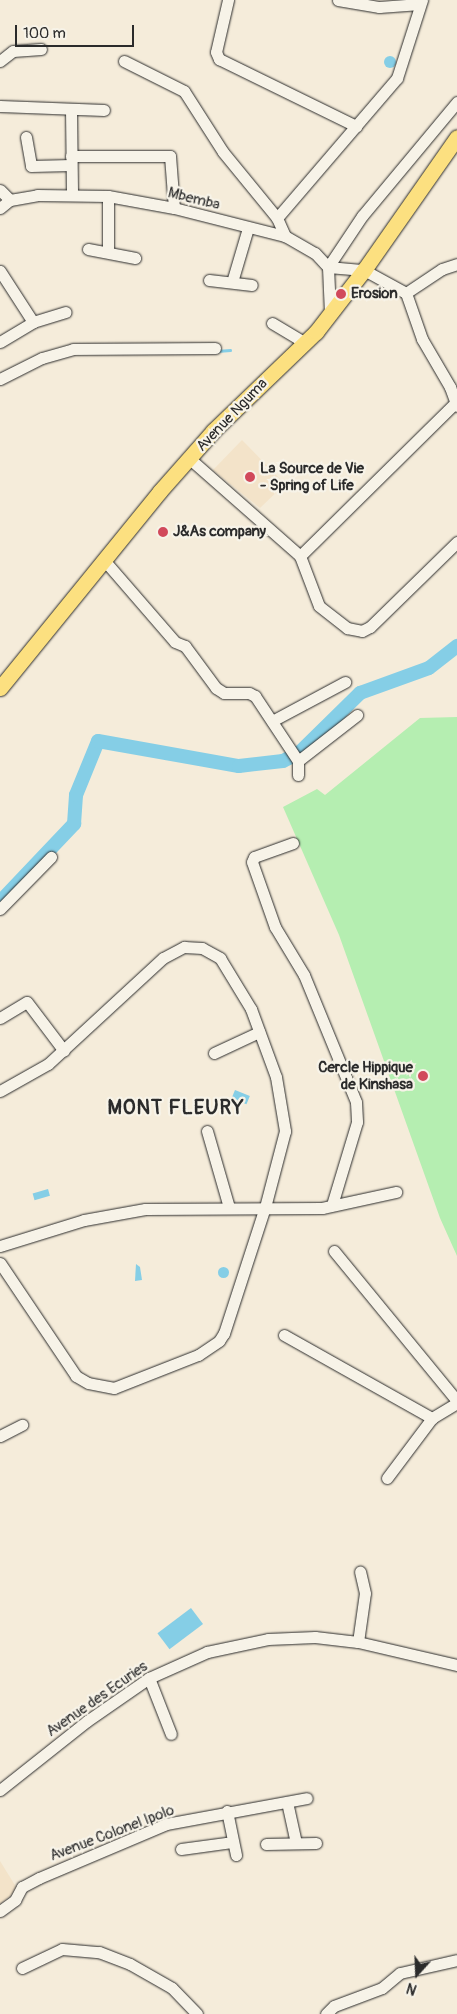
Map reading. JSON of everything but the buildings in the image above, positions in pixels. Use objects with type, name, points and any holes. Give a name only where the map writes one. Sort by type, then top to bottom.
[{"type":"main road","name":"Avenue Nguma","points":[[0,688],[104,560],[213,431],[305,343],[330,313],[364,270],[457,137]]},
{"type":"street","points":[[228,0],[216,52],[219,59],[356,126]]},
{"type":"street","points":[[276,218],[400,72],[421,2],[373,7],[338,0]]},
{"type":"street","points":[[0,61],[13,52],[41,50]]},
{"type":"street","points":[[124,60],[184,91],[220,148],[276,218],[284,236]]},
{"type":"street","points":[[330,313],[328,267],[362,216],[457,102]]},
{"type":"street","points":[[0,106],[104,110]]},
{"type":"street","points":[[71,110],[72,193]]},
{"type":"street","points":[[26,137],[31,166],[71,161],[170,156],[174,208]]},
{"type":"street","points":[[0,190],[10,200],[0,208]]},
{"type":"street","name":"Mbemba","points":[[10,200],[72,193],[108,196],[174,208],[284,236],[315,253],[328,267]]},
{"type":"street","points":[[108,196],[108,252]]},
{"type":"street","points":[[232,282],[248,228]]},
{"type":"street","points":[[88,249],[135,258]]},
{"type":"street","points":[[406,293],[442,269],[457,264]]},
{"type":"street","points":[[300,556],[456,404],[450,387],[422,339],[406,293],[364,270],[328,267]]},
{"type":"street","points":[[0,270],[33,322]]},
{"type":"street","points":[[209,280],[252,284]]},
{"type":"street","points":[[0,342],[33,322],[66,312]]},
{"type":"street","points":[[272,323],[305,343]]},
{"type":"street","points":[[0,379],[42,358],[72,349],[215,348]]},
{"type":"street","points":[[190,459],[300,556],[323,611],[347,628],[362,631],[370,628],[457,542]]},
{"type":"street","points":[[104,560],[175,642],[185,646],[216,688],[229,694],[252,694],[294,755],[298,775]]},
{"type":"street","points":[[272,722],[345,682]]},
{"type":"street","points":[[294,755],[357,715]]},
{"type":"street","points":[[293,843],[254,857],[252,862],[275,927],[304,975],[356,1102],[357,1122],[332,1205]]},
{"type":"street","points":[[0,909],[51,858]]},
{"type":"street","points":[[0,1091],[29,1077],[64,1051],[163,958],[184,947],[202,948],[220,958],[251,1009],[276,1077],[284,1115],[283,1148],[219,1341],[198,1355],[114,1388],[100,1387],[76,1376],[5,1279],[0,1263]]},
{"type":"street","points":[[0,1018],[27,1002],[64,1051]]},
{"type":"street","points":[[214,1053],[259,1032]]},
{"type":"street","points":[[207,1131],[229,1207]]},
{"type":"street","points":[[0,1246],[84,1220],[145,1209],[332,1205],[396,1192]]},
{"type":"street","points":[[334,1251],[457,1402],[432,1418],[387,1478]]},
{"type":"street","points":[[284,1335],[432,1418]]},
{"type":"street","points":[[0,1436],[22,1425]]},
{"type":"street","points":[[358,1642],[365,1594],[360,1572]]},
{"type":"street","name":"Avenue des Ecuries","points":[[0,1790],[87,1721],[148,1678],[206,1652],[268,1639],[315,1637],[358,1642],[457,1665]]},
{"type":"street","points":[[148,1678],[171,1734]]},
{"type":"street","name":"Avenue Colonel Ipolo","points":[[0,1911],[15,1900],[22,1887],[39,1878],[166,1824],[227,1811],[307,1798]]},
{"type":"street","points":[[287,1802],[296,1843]]},
{"type":"street","points":[[227,1811],[236,1855]]},
{"type":"street","points":[[181,1849],[232,1842]]},
{"type":"street","points":[[266,1844],[316,1843]]},
{"type":"street","points":[[22,1968],[62,1949],[98,1952],[130,1964],[172,1988],[197,2014]]},
{"type":"street","points":[[326,2014],[334,2006],[382,1988],[400,1973],[457,1960]]},
{"type":"shaded area","name":"La Source de Vie - Spring of Life","points":[[242,440],[285,484],[260,508],[213,470]]},
{"type":"shaded area","points":[[0,1861],[18,1890],[0,1904]]},
{"type":"green space","name":"Cercle Hippique de Kinshasa","points":[[457,717],[457,1256],[440,1218],[339,935],[283,807],[317,789],[325,795],[420,718]]},
{"type":"water","points":[[390,56],[396,62],[390,68],[384,62]]},
{"type":"water","points":[[235,1090],[250,1096],[246,1104],[232,1098]]},
{"type":"water","points":[[48,1189],[50,1196],[35,1200],[33,1193]]},
{"type":"water","points":[[136,1264],[140,1267],[142,1280],[135,1281]]},
{"type":"water","points":[[223,1266],[229,1272],[223,1278],[217,1272]]},
{"type":"water","points":[[191,1608],[203,1624],[169,1649],[157,1633]]},
{"type":"waterway","points":[[217,351],[230,350]]},
{"type":"waterway","points":[[0,902],[74,824],[76,795],[98,741],[239,766],[283,761],[299,753],[360,693],[429,668],[457,646]]},
{"type":"place","name":"Erosion","points":[[341,294]]},
{"type":"place","name":"La Source de Vie - Spring of Life","points":[[250,477]]},
{"type":"place","name":"J&As company","points":[[163,532]]},
{"type":"place","name":"Cercle Hippique de Kinshasa","points":[[423,1076]]},
{"type":"district","name":"MONT FLEURY","points":[[176,1107]]}]
